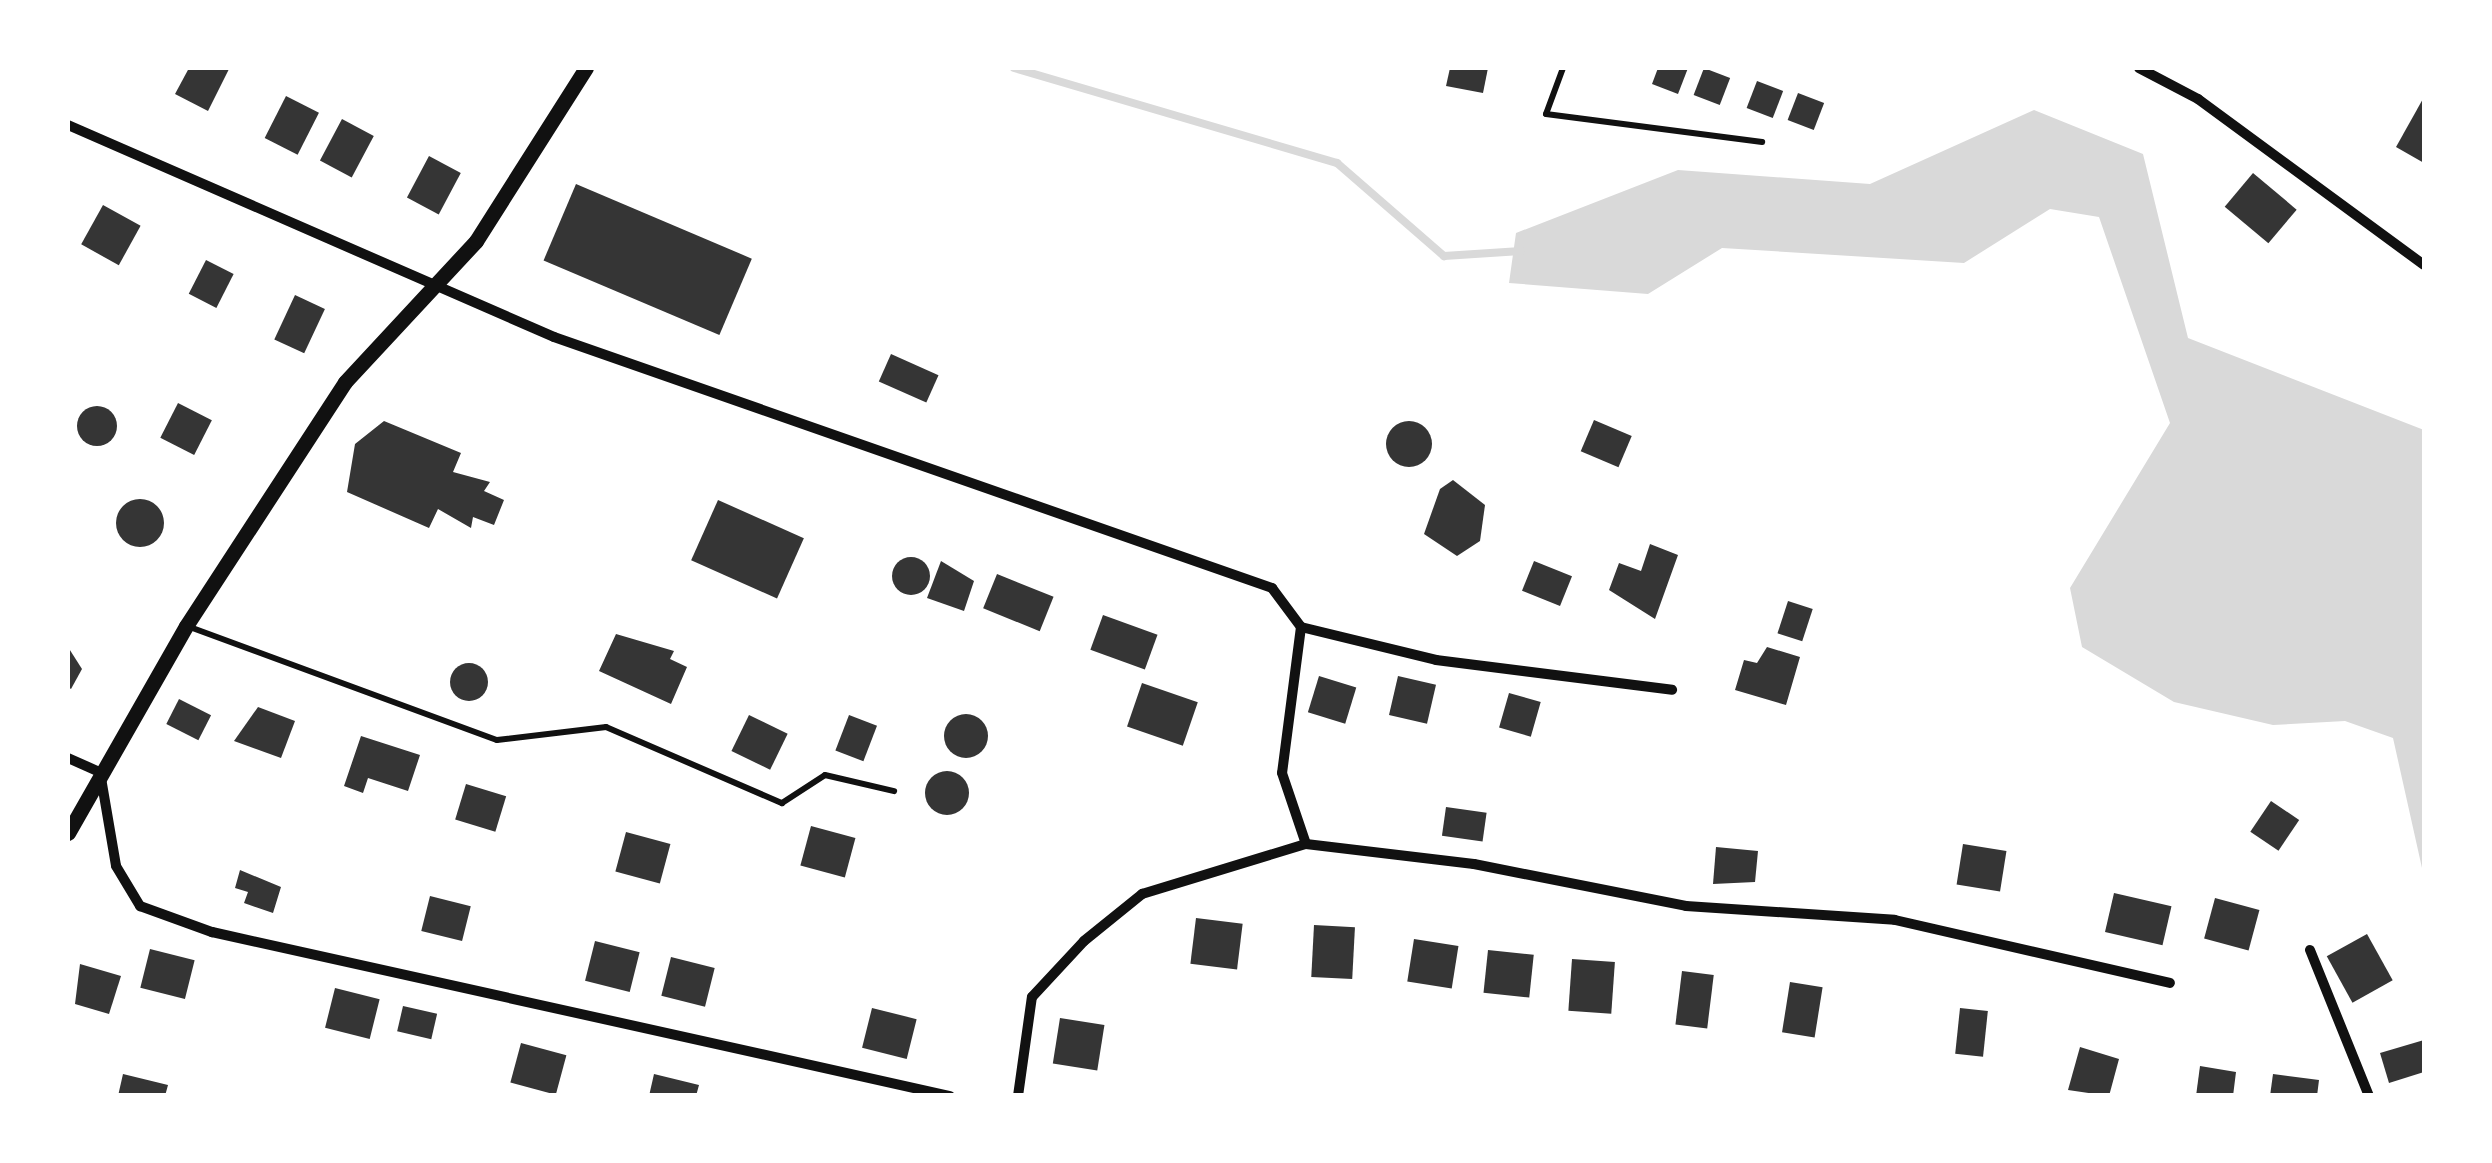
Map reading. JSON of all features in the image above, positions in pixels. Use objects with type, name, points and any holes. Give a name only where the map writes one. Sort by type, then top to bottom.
[{"type":"street","points":[[68,833],[186,626],[345,382],[408,306],[476,241],[586,68]]},
{"type":"street","points":[[2142,68],[2198,98],[2424,264]]},
{"type":"street","points":[[68,125],[554,337],[1272,588],[1301,627],[1436,660],[1672,690]]},
{"type":"street","points":[[1301,627],[1282,773],[1306,844]]},
{"type":"street","points":[[68,758],[100,772]]},
{"type":"street","points":[[100,772],[116,866],[140,906],[212,932],[950,1096]]},
{"type":"street","points":[[1018,1096],[1032,997],[1084,941],[1142,894],[1306,844],[1474,864],[1686,906],[1895,920],[2170,983]]},
{"type":"street","points":[[2310,950],[2369,1096]]},
{"type":"lane","points":[[1564,68],[1546,114],[1762,142]]},
{"type":"lane","points":[[186,626],[498,740],[606,727],[782,802],[825,775],[894,791]]},
{"type":"shaded area","points":[[2034,110],[2143,154],[2188,338],[2424,430],[2424,877],[2393,738],[2345,721],[2273,725],[2174,702],[2082,647],[2070,588],[2170,423],[2099,217],[2050,209],[1964,263],[1722,248],[1648,294],[1509,283],[1516,233],[1678,170],[1870,184]]},
{"type":"building","points":[[189,68],[229,69],[208,111],[175,94]]},
{"type":"building","points":[[1450,68],[1488,68],[1483,93],[1446,86]]},
{"type":"building","points":[[1658,68],[1688,68],[1678,94],[1652,84]]},
{"type":"building","points":[[1704,68],[1730,78],[1720,105],[1694,95]]},
{"type":"building","points":[[1757,81],[1783,91],[1773,118],[1747,108]]},
{"type":"building","points":[[1798,93],[1824,103],[1814,130],[1788,120]]},
{"type":"building","points":[[286,96],[319,113],[298,155],[265,138]]},
{"type":"building","points":[[2424,97],[2424,163],[2396,147]]},
{"type":"building","points":[[342,119],[374,136],[352,177],[320,160]]},
{"type":"building","points":[[429,156],[461,173],[439,214],[407,197]]},
{"type":"building","points":[[2253,173],[2297,210],[2268,243],[2225,207]]},
{"type":"building","points":[[576,184],[752,259],[719,335],[544,260]]},
{"type":"building","points":[[103,205],[141,226],[119,265],[81,244]]},
{"type":"building","points":[[206,260],[234,274],[216,308],[189,294]]},
{"type":"building","points":[[295,295],[325,309],[304,353],[274,339]]},
{"type":"building","points":[[891,354],[939,375],[926,403],[879,381]]},
{"type":"building","points":[[178,403],[212,420],[194,455],[160,438]]},
{"type":"building","points":[[97,406],[111,412],[117,426],[111,440],[97,446],[83,440],[77,426],[83,412]]},
{"type":"building","points":[[1594,420],[1632,436],[1618,467],[1581,451]]},
{"type":"building","points":[[384,421],[461,453],[453,472],[490,482],[484,491],[504,500],[494,525],[473,517],[471,528],[438,509],[429,528],[347,492],[355,444]]},
{"type":"building","points":[[1409,421],[1425,428],[1432,444],[1425,460],[1409,467],[1393,460],[1386,444],[1393,428]]},
{"type":"building","points":[[1453,480],[1485,505],[1480,541],[1457,556],[1424,534],[1440,489]]},
{"type":"building","points":[[140,499],[157,506],[164,523],[157,540],[140,547],[123,540],[116,523],[123,506]]},
{"type":"building","points":[[718,500],[804,538],[777,599],[691,560]]},
{"type":"building","points":[[1650,544],[1678,555],[1655,619],[1609,590],[1619,563],[1641,571]]},
{"type":"building","points":[[911,557],[924,563],[930,576],[924,589],[911,595],[898,589],[892,576],[898,563]]},
{"type":"building","points":[[941,561],[974,581],[964,611],[927,598]]},
{"type":"building","points":[[1534,561],[1572,576],[1560,606],[1522,591]]},
{"type":"building","points":[[997,574],[1054,597],[1040,631],[983,608]]},
{"type":"building","points":[[1788,601],[1813,609],[1802,641],[1777,633]]},
{"type":"building","points":[[1103,615],[1158,635],[1145,670],[1090,650]]},
{"type":"building","points":[[616,634],[674,651],[670,659],[687,667],[671,704],[599,671]]},
{"type":"building","points":[[68,647],[82,669],[71,689],[68,687]]},
{"type":"building","points":[[1767,647],[1800,657],[1786,705],[1735,690],[1744,660],[1757,663]]},
{"type":"building","points":[[469,663],[482,669],[488,682],[482,695],[469,701],[456,695],[450,682],[456,669]]},
{"type":"building","points":[[1319,676],[1356,687],[1345,724],[1308,712]]},
{"type":"building","points":[[1398,676],[1436,685],[1427,724],[1389,715]]},
{"type":"building","points":[[1142,683],[1198,702],[1183,746],[1127,726]]},
{"type":"building","points":[[1509,693],[1541,702],[1531,737],[1499,728]]},
{"type":"building","points":[[179,699],[211,715],[198,740],[166,724]]},
{"type":"building","points":[[258,707],[295,721],[281,758],[234,741]]},
{"type":"building","points":[[966,714],[982,720],[988,736],[982,752],[966,758],[950,752],[944,736],[950,720]]},
{"type":"building","points":[[749,715],[788,734],[770,770],[731,751]]},
{"type":"building","points":[[849,715],[877,726],[863,761],[835,750]]},
{"type":"building","points":[[361,736],[420,755],[408,791],[368,778],[363,793],[344,786]]},
{"type":"building","points":[[947,771],[963,777],[969,793],[963,809],[947,815],[931,809],[925,793],[931,777]]},
{"type":"building","points":[[466,784],[506,796],[495,832],[455,819]]},
{"type":"building","points":[[2271,801],[2299,820],[2278,851],[2250,832]]},
{"type":"building","points":[[1446,807],[1487,813],[1483,841],[1442,836]]},
{"type":"building","points":[[811,826],[855,838],[845,878],[800,866]]},
{"type":"building","points":[[626,832],[670,844],[660,884],[615,872]]},
{"type":"building","points":[[1963,844],[2006,851],[2000,891],[1957,884]]},
{"type":"building","points":[[1716,847],[1758,851],[1755,882],[1713,884]]},
{"type":"building","points":[[240,870],[281,887],[273,913],[244,903],[248,892],[235,888]]},
{"type":"building","points":[[2114,893],[2171,906],[2162,945],[2105,932]]},
{"type":"building","points":[[430,896],[471,906],[462,941],[421,931]]},
{"type":"building","points":[[2215,898],[2259,910],[2249,950],[2204,939]]},
{"type":"building","points":[[1196,918],[1243,924],[1237,969],[1190,964]]},
{"type":"building","points":[[1314,925],[1355,927],[1352,979],[1311,977]]},
{"type":"building","points":[[2367,934],[2393,980],[2352,1003],[2327,956]]},
{"type":"building","points":[[1414,939],[1458,946],[1452,989],[1407,981]]},
{"type":"building","points":[[595,941],[640,952],[630,992],[585,981]]},
{"type":"building","points":[[150,949],[195,960],[185,999],[140,988]]},
{"type":"building","points":[[1488,950],[1534,955],[1529,998],[1484,993]]},
{"type":"building","points":[[671,957],[715,968],[705,1007],[661,996]]},
{"type":"building","points":[[1572,959],[1615,962],[1611,1014],[1568,1011]]},
{"type":"building","points":[[80,964],[121,976],[109,1014],[75,1004]]},
{"type":"building","points":[[1682,971],[1714,975],[1707,1028],[1675,1025]]},
{"type":"building","points":[[1790,982],[1823,987],[1815,1038],[1782,1032]]},
{"type":"building","points":[[335,988],[380,999],[370,1039],[325,1028]]},
{"type":"building","points":[[403,1006],[437,1014],[431,1039],[397,1031]]},
{"type":"building","points":[[872,1008],[917,1019],[907,1059],[862,1048]]},
{"type":"building","points":[[1960,1008],[1988,1011],[1983,1057],[1955,1054]]},
{"type":"building","points":[[1060,1018],[1104,1025],[1097,1070],[1053,1063]]},
{"type":"building","points":[[2424,1040],[2424,1072],[2389,1083],[2380,1053]]},
{"type":"building","points":[[521,1043],[566,1055],[556,1095],[510,1083]]},
{"type":"building","points":[[2080,1047],[2119,1059],[2109,1096],[2068,1090]]},
{"type":"building","points":[[2200,1066],[2236,1072],[2233,1096],[2196,1096]]},
{"type":"building","points":[[123,1074],[168,1085],[165,1096],[118,1096]]},
{"type":"building","points":[[654,1074],[699,1085],[696,1096],[649,1096]]},
{"type":"building","points":[[2273,1074],[2319,1080],[2317,1096],[2270,1096]]},
{"type":"waterway","points":[[1014,68],[1337,163],[1444,256],[1521,251]]}]
